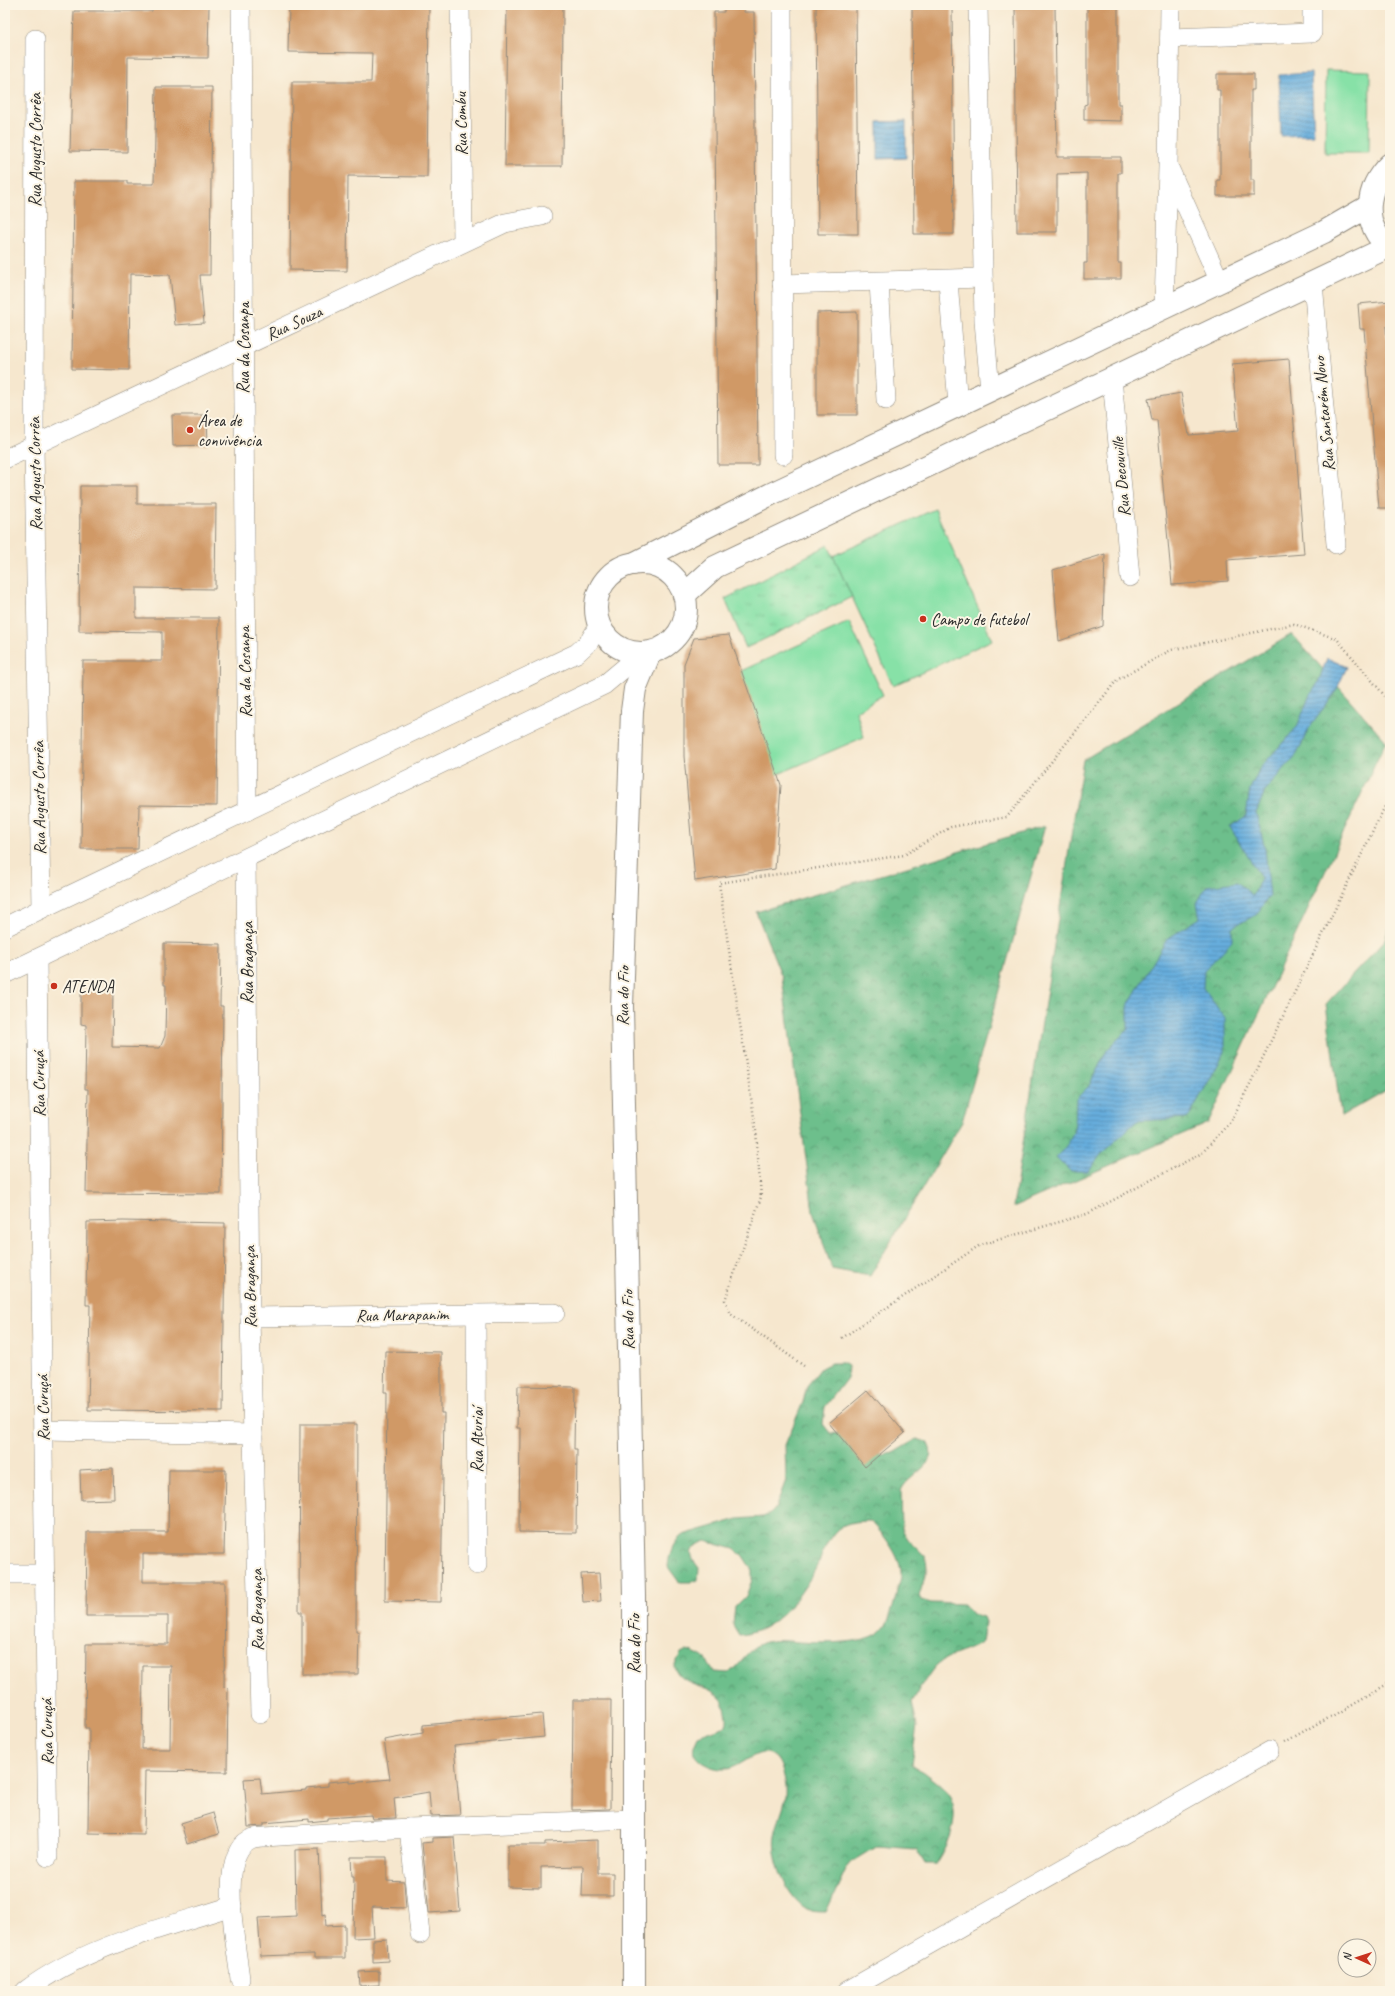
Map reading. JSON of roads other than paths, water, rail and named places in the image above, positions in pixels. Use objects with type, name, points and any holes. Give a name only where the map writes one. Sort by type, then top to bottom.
[{"type":"street","name":"Rua da Cosanpa","points":[[241,5],[242,347],[247,811]]},
{"type":"street","name":"Rua Combu","points":[[460,5],[463,242]]},
{"type":"street","points":[[782,5],[783,455]]},
{"type":"street","points":[[978,5],[984,321],[990,390]]},
{"type":"street","points":[[1164,309],[1170,5]]},
{"type":"street","points":[[1170,38],[1312,33],[1312,5]]},
{"type":"street","name":"Rua Augusto Corrêa","points":[[36,39],[34,445],[41,909]]},
{"type":"street","points":[[684,596],[715,566],[1389,247],[1378,235],[1372,221],[1369,206],[1372,189],[1380,173],[1390,164]]},
{"type":"street","points":[[1168,167],[1220,282]]},
{"type":"street","points":[[646,653],[628,652],[616,646],[606,637],[596,612],[597,599],[602,586],[610,576],[621,568],[633,564],[726,516],[958,405],[1164,309],[1324,232],[1369,206]]},
{"type":"street","name":"Rua Souza","points":[[5,459],[463,242],[505,223],[542,216]]},
{"type":"street","points":[[782,284],[983,278]]},
{"type":"street","points":[[948,280],[958,405]]},
{"type":"street","points":[[879,282],[886,400]]},
{"type":"street","name":"Rua Santarém Novo","points":[[1313,283],[1336,544]]},
{"type":"street","name":"Rua Decouville","points":[[1112,378],[1130,577]]},
{"type":"street","points":[[5,974],[604,685],[646,653],[667,645],[680,632],[686,614],[684,596],[678,584],[670,574],[659,567],[646,564],[633,564]]},
{"type":"street","points":[[5,928],[41,909],[577,653],[589,642],[600,625]]},
{"type":"street","name":"Rua do Fio","points":[[634,1991],[634,1589],[622,1006],[632,711],[635,689],[646,653]]},
{"type":"street","name":"Rua Bragança","points":[[246,859],[250,1317],[260,1714]]},
{"type":"street","name":"Rua Curuçá","points":[[37,959],[48,1857]]},
{"type":"street","name":"Rua Marapanim","points":[[250,1317],[555,1313]]},
{"type":"street","name":"Rua Aturiaí","points":[[476,1314],[477,1565]]},
{"type":"street","points":[[43,1430],[253,1434]]},
{"type":"street","points":[[5,1574],[45,1574]]},
{"type":"street","points":[[847,1991],[1270,1751]]},
{"type":"street","points":[[240,1979],[232,1906],[232,1882],[237,1853],[248,1840],[259,1837],[409,1828],[634,1819]]},
{"type":"street","points":[[409,1828],[420,1934]]},
{"type":"street","points":[[25,1991],[40,1980],[98,1950],[232,1906]]},
{"type":"water","points":[[1311,73],[1314,135],[1281,136],[1279,75]]},
{"type":"water","points":[[906,121],[906,158],[878,159],[878,122]]},
{"type":"water","points":[[1327,658],[1347,667],[1336,691],[1308,730],[1297,754],[1265,791],[1256,813],[1265,849],[1270,895],[1256,915],[1232,927],[1232,941],[1204,971],[1203,988],[1225,1018],[1225,1052],[1188,1118],[1137,1121],[1102,1153],[1089,1171],[1070,1171],[1056,1157],[1068,1143],[1074,1131],[1076,1099],[1089,1086],[1107,1050],[1128,1029],[1128,1005],[1167,939],[1200,918],[1197,903],[1207,886],[1237,882],[1253,896],[1261,878],[1230,827],[1246,816],[1250,789],[1260,768],[1297,727],[1309,697],[1318,683]]},
{"type":"place","name":"Área de convivência","points":[[190,430]]},
{"type":"place","name":"Campo de futebol","points":[[923,619]]},
{"type":"place","name":"ATENDA","points":[[54,986]]}]
